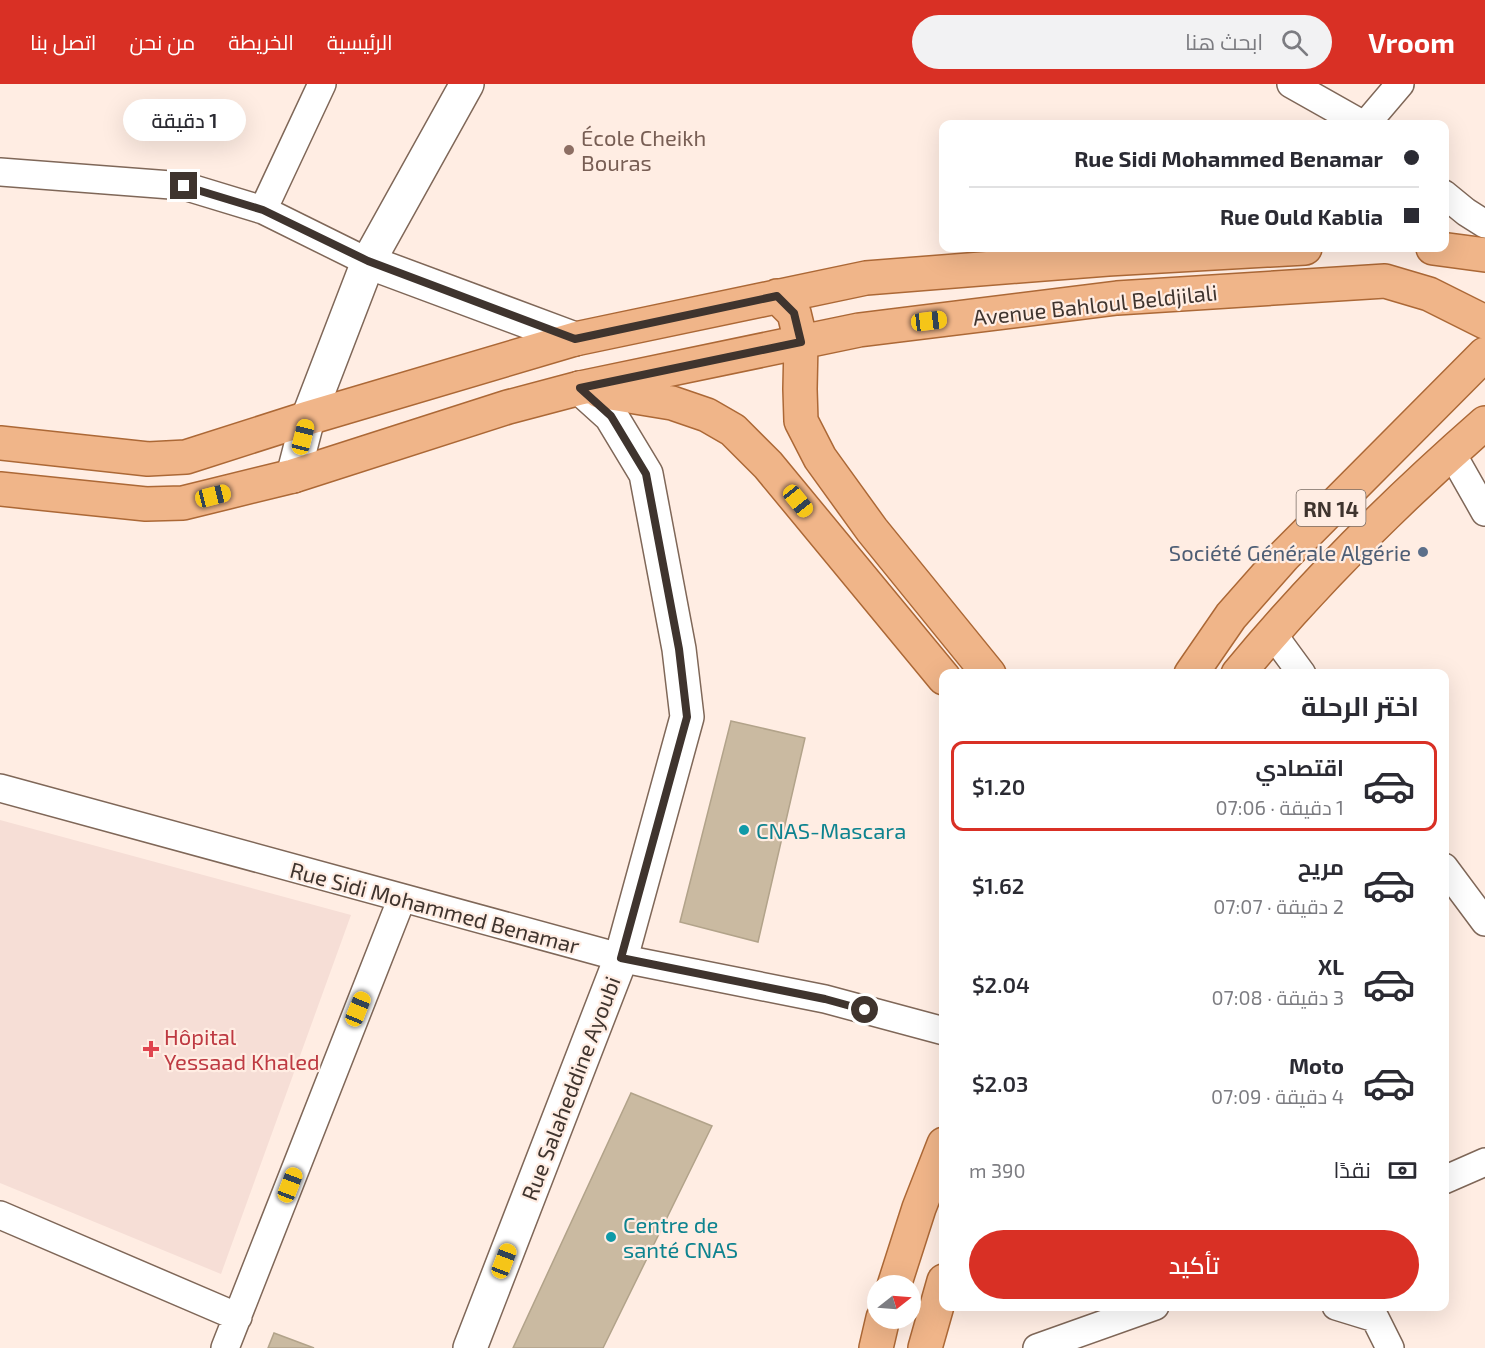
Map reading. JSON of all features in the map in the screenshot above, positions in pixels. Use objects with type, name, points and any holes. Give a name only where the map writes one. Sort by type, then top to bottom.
[{"type":"main road","points":[[1449,250],[1485,255]]},
{"type":"main road","name":"Avenue Bahloul Beldjilali","points":[[0,443],[148,459],[186,457],[308,418],[575,339],[866,278],[1108,259],[1233,252]]},
{"type":"main road","name":"Avenue Bahloul Beldjilali","points":[[0,489],[146,504],[174,503],[213,496],[293,476],[508,407],[580,388],[859,330],[1117,298],[1384,281],[1429,294],[1485,322]]},
{"type":"main road","points":[[777,296],[794,313],[801,342],[801,421],[820,458],[872,530],[985,669]]},
{"type":"main road","name":"RN 14","points":[[1195,669],[1232,616],[1284,556],[1485,354]]},
{"type":"main road","points":[[580,388],[672,403],[707,416],[733,430],[768,465],[939,672]]},
{"type":"main road","name":"RN 14","points":[[1242,669],[1324,575],[1451,452],[1485,423]]},
{"type":"main road","points":[[898,1275],[919,1208],[939,1157]]},
{"type":"main road","points":[[924,1348],[939,1298]]},
{"type":"main road","points":[[876,1348],[881,1329]]},
{"type":"street","points":[[263,210],[322,84]]},
{"type":"street","points":[[293,476],[308,418],[368,261],[467,84]]},
{"type":"street","points":[[1291,84],[1357,120]]},
{"type":"street","points":[[1368,120],[1400,84]]},
{"type":"street","points":[[0,172],[184,186],[263,210],[368,261],[575,339]]},
{"type":"street","points":[[1449,198],[1485,224]]},
{"type":"street","name":"Rue Salaheddine Ayoubi","points":[[470,1348],[621,958],[687,717],[679,649],[646,474],[611,416],[580,388]]},
{"type":"street","points":[[1451,452],[1485,512]]},
{"type":"street","points":[[1272,633],[1298,669]]},
{"type":"street","name":"Rue Sidi Mohammed Benamar","points":[[0,788],[621,958],[825,999],[939,1031]]},
{"type":"street","points":[[1449,874],[1485,922]]},
{"type":"street","points":[[225,1348],[402,898]]},
{"type":"street","points":[[1449,1178],[1485,1162]]},
{"type":"street","points":[[0,1215],[238,1317]]},
{"type":"street","points":[[1037,1348],[1141,1311]]},
{"type":"street","points":[[1352,1311],[1375,1318],[1390,1348]]},
{"type":"shaded area","name":"Hôpital Yessaad Khaled","points":[[0,820],[351,915],[221,1274],[0,1183]]},
{"type":"building","name":"CNAS-Mascara","points":[[731,721],[805,738],[758,942],[680,922]]},
{"type":"building","name":"Centre de santé CNAS","points":[[631,1093],[712,1126],[603,1348],[513,1348]]},
{"type":"building","points":[[274,1333],[314,1348],[268,1348]]},
{"type":"place","name":"École Cheikh Bouras","points":[[569,150]]},
{"type":"place","name":"Société Générale Algérie","points":[[1423,552]]},
{"type":"place","name":"CNAS-Mascara","points":[[744,830]]},
{"type":"place","name":"Hôpital Yessaad Khaled","points":[[151,1049]]},
{"type":"place","name":"Centre de santé CNAS","points":[[611,1237]]},
{"type":"route","points":[[184,186],[263,210],[368,261],[575,339],[777,296],[794,313],[801,342],[580,388],[611,416],[646,474],[679,649],[687,717],[621,958],[825,999],[865,1010]]}]
